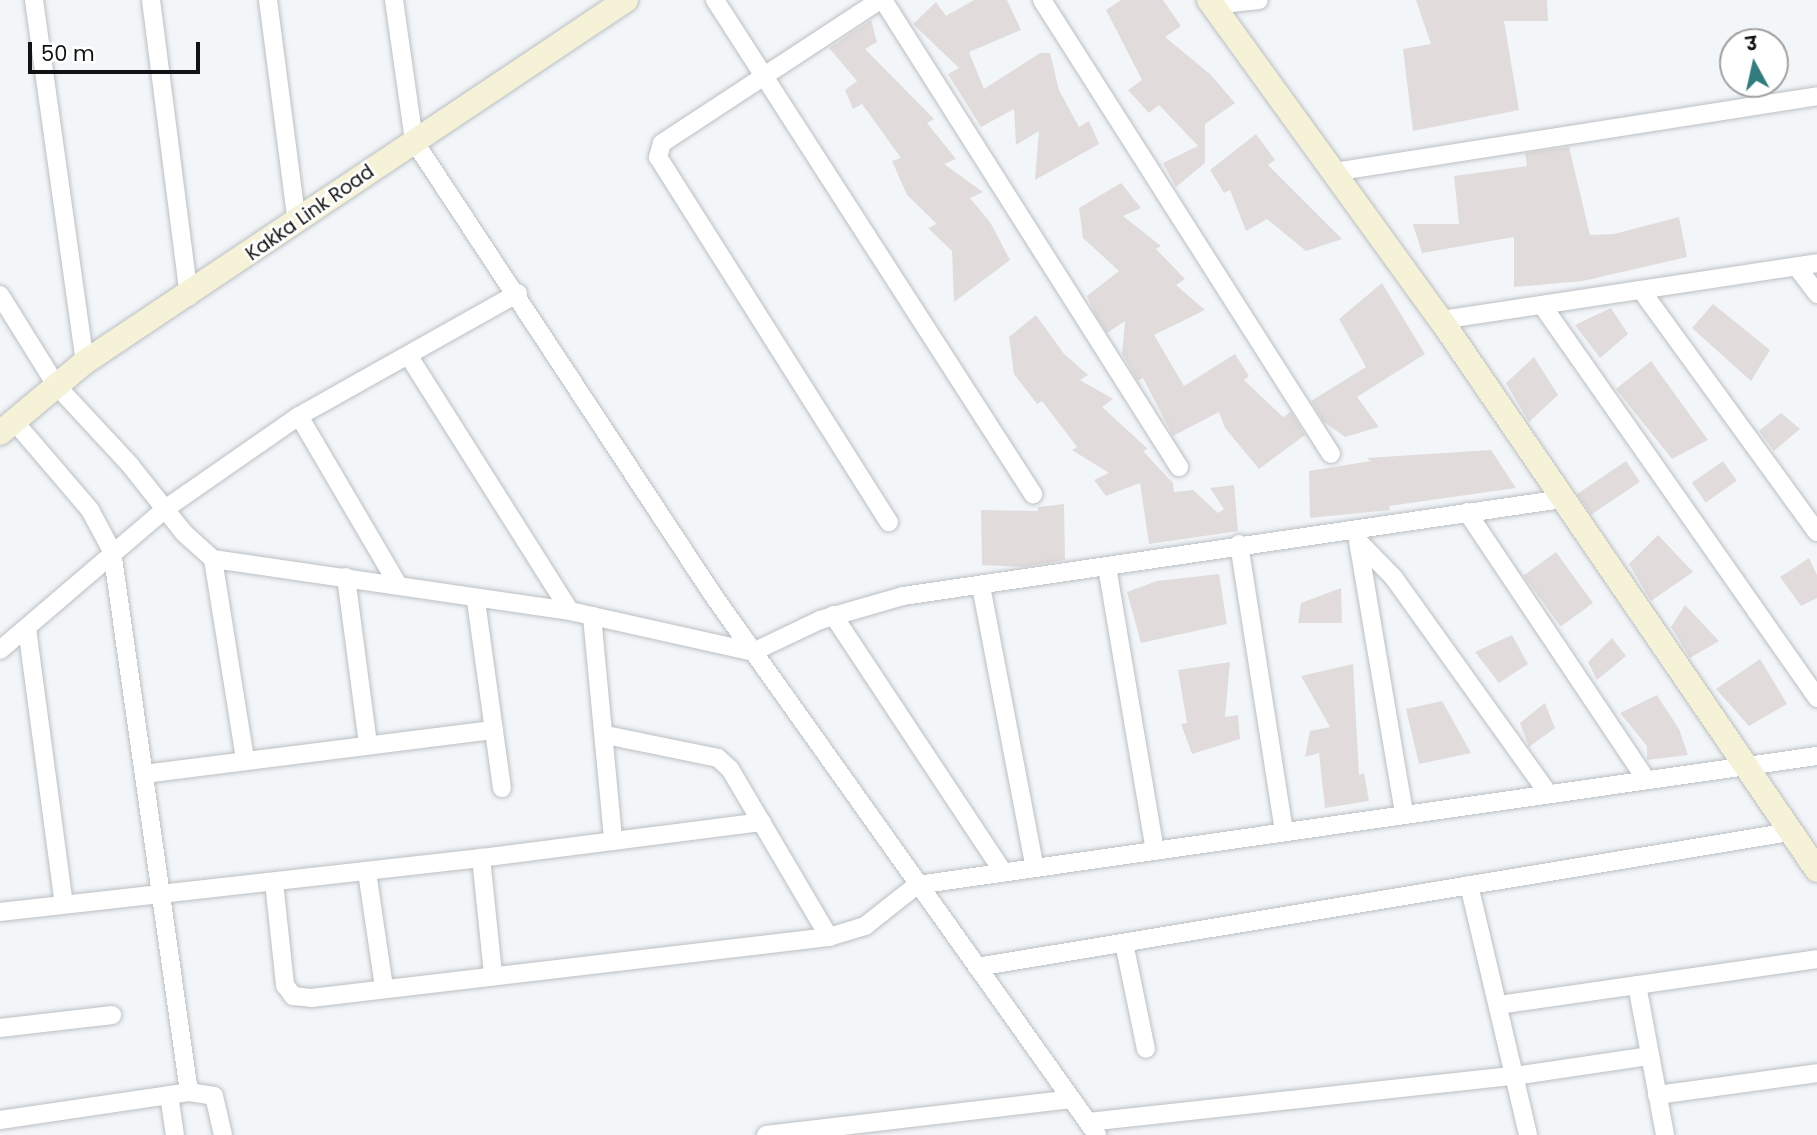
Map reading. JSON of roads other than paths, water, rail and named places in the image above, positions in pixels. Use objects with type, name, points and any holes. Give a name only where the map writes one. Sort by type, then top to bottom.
[{"type":"street","points":[[34,0],[85,362]]},
{"type":"street","points":[[151,0],[189,297]]},
{"type":"street","points":[[268,0],[297,222]]},
{"type":"street","points":[[394,0],[414,141],[518,293],[753,652],[1093,1129],[1514,1076],[1650,1056]]},
{"type":"street","points":[[715,0],[1033,494]]},
{"type":"street","points":[[889,522],[659,163],[662,143],[882,0],[1179,467]]},
{"type":"street","points":[[1042,0],[1331,454]]},
{"type":"street","points":[[1211,2],[1259,0]]},
{"type":"street","name":"Kakka Link Road","points":[[7,427],[85,362],[189,297],[619,2]]},
{"type":"street","points":[[1211,2],[1441,320],[1817,870]]},
{"type":"street","points":[[1334,172],[1817,96]]},
{"type":"street","points":[[1441,320],[1817,264]]},
{"type":"street","points":[[1797,267],[1817,294]]},
{"type":"street","points":[[1641,290],[1817,532]]},
{"type":"street","points":[[0,650],[112,551],[165,509],[299,416],[410,358],[518,293]]},
{"type":"street","points":[[0,295],[56,385],[165,509],[213,559],[245,759]]},
{"type":"street","points":[[1542,305],[1817,698]]},
{"type":"street","points":[[410,358],[570,611]]},
{"type":"street","points":[[299,416],[398,585]]},
{"type":"street","points":[[7,427],[90,510],[112,551],[189,1092]]},
{"type":"street","points":[[213,559],[398,585],[476,601],[570,611],[753,652],[863,604],[1240,544],[1357,535],[1467,512],[1562,499]]},
{"type":"street","points":[[1467,512],[1646,779]]},
{"type":"street","points":[[1357,535],[1394,578],[1548,793]]},
{"type":"street","points":[[1357,535],[1404,814]]},
{"type":"street","points":[[1240,544],[1283,832]]},
{"type":"street","points":[[1107,567],[1155,851]]},
{"type":"street","points":[[346,577],[368,743]]},
{"type":"street","points":[[981,586],[1035,868]]},
{"type":"street","points":[[476,601],[502,788]]},
{"type":"street","points":[[833,615],[1003,872]]},
{"type":"street","points":[[592,616],[606,735],[613,838]]},
{"type":"street","points":[[27,628],[64,904]]},
{"type":"street","points":[[144,774],[368,743],[494,730]]},
{"type":"street","points":[[606,735],[718,758],[730,769],[829,937]]},
{"type":"street","points":[[274,882],[285,985],[293,996],[311,998],[492,974],[829,937],[865,926],[917,885],[1817,756]]},
{"type":"street","points":[[0,912],[367,872],[613,838],[762,822]]},
{"type":"street","points":[[977,967],[1790,832]]},
{"type":"street","points":[[481,858],[492,974]]},
{"type":"street","points":[[367,872],[384,987]]},
{"type":"street","points":[[1469,885],[1528,1135]]},
{"type":"street","points":[[1124,943],[1146,1049]]},
{"type":"street","points":[[1497,1005],[1817,959]]},
{"type":"street","points":[[1637,985],[1665,1135]]},
{"type":"street","points":[[0,1028],[112,1015]]},
{"type":"street","points":[[1657,1095],[1817,1073]]},
{"type":"street","points":[[0,1120],[189,1092],[214,1096],[223,1135]]},
{"type":"street","points":[[169,1095],[175,1135]]},
{"type":"street","points":[[766,1135],[1071,1098]]}]
